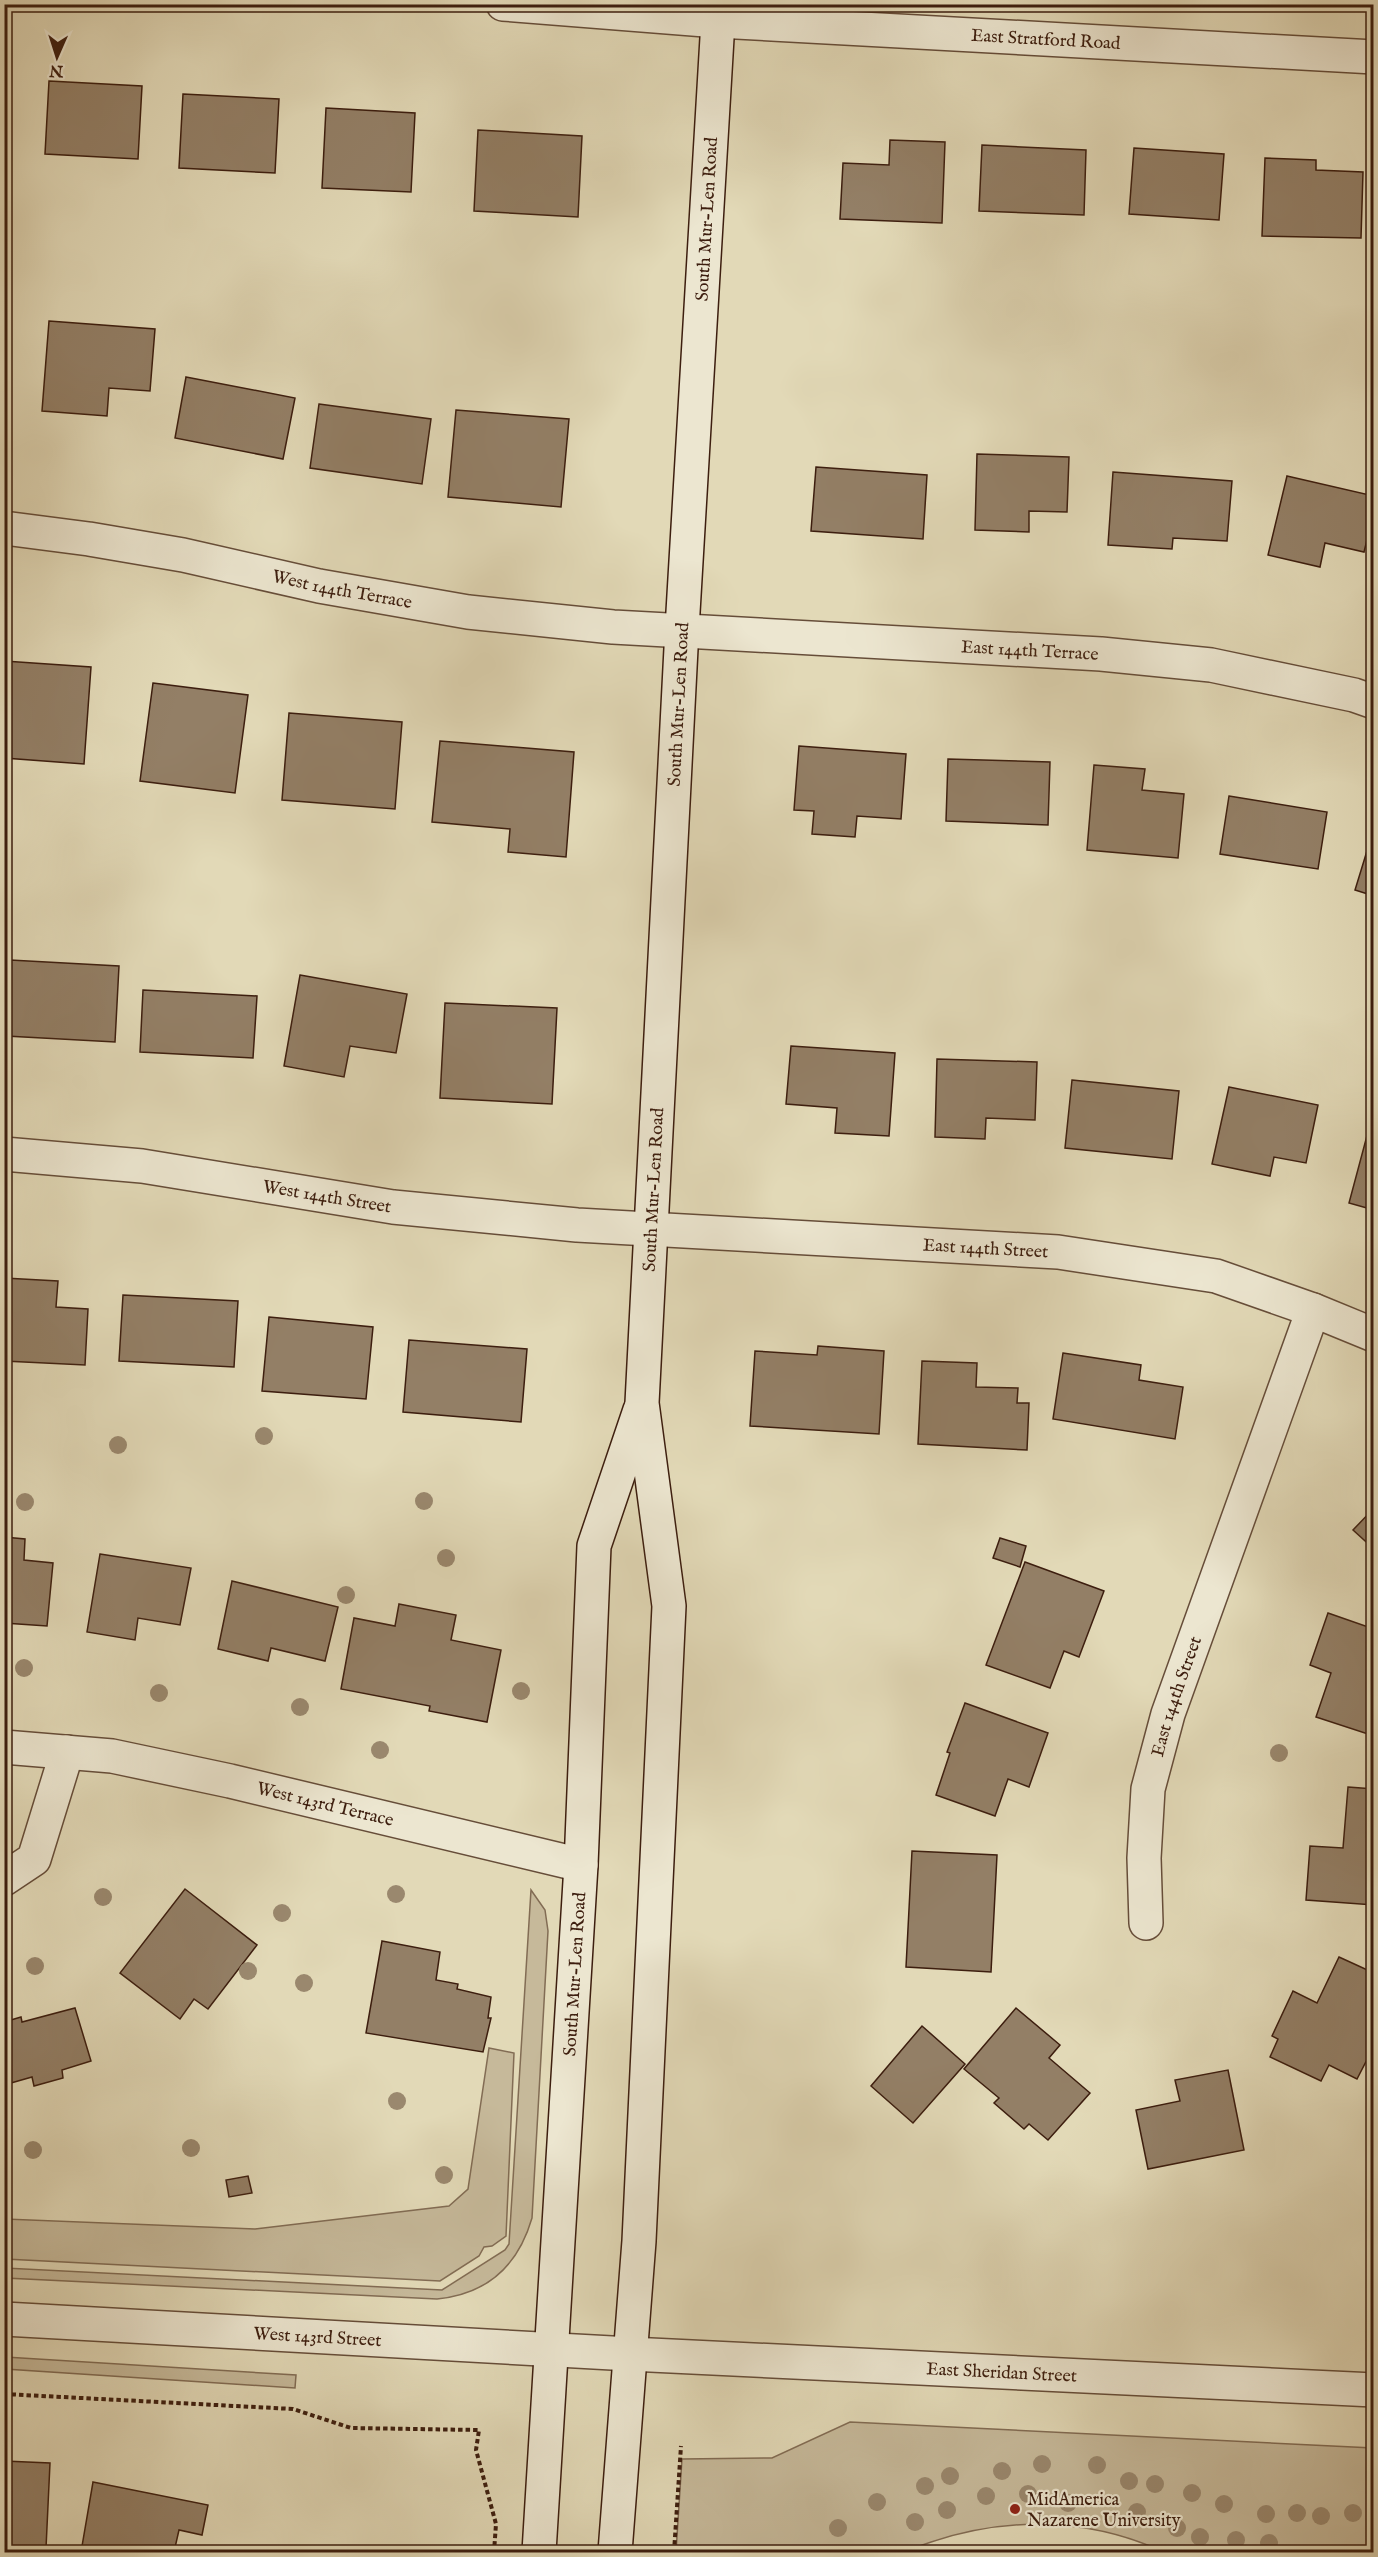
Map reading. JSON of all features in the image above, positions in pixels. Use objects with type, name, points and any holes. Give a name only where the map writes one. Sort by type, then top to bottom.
[{"type":"street","name":"East Stratford Road","points":[[503,4],[719,13],[1374,57]]},
{"type":"street","name":"South Mur-Len Road","points":[[615,2553],[639,2241],[669,1606],[642,1403],[682,629],[719,13]]},
{"type":"street","name":"West 144th Terrace","points":[[4,528],[89,538],[183,555],[319,586],[468,612],[613,627],[682,629]]},
{"type":"street","name":"East 144th Terrace","points":[[682,629],[1101,654],[1211,665],[1354,695],[1374,702]]},
{"type":"street","name":"West 144th Street","points":[[4,1154],[142,1166],[393,1206],[577,1225],[651,1229]]},
{"type":"street","name":"East 144th Street","points":[[651,1229],[1058,1252],[1216,1276],[1313,1310],[1374,1335]]},
{"type":"street","name":"East 144th Street","points":[[1146,1923],[1144,1858],[1148,1789],[1168,1714],[1313,1310]]},
{"type":"street","name":"South Mur-Len Road","points":[[539,2553],[581,1865],[594,1546],[642,1403]]},
{"type":"street","name":"West 143rd Terrace","points":[[4,1747],[112,1756],[230,1781],[581,1865]]},
{"type":"street","points":[[4,1878],[34,1859],[67,1752]]},
{"type":"street","name":"West 143rd Street","points":[[4,2319],[630,2354]]},
{"type":"street","name":"East Sheridan Street","points":[[630,2354],[1374,2390]]},
{"type":"path","points":[[4,2394],[293,2409],[351,2428],[479,2430],[476,2450],[496,2524],[494,2553]]},
{"type":"path","points":[[674,2553],[681,2446]]},
{"type":"shaded area","points":[[531,1890],[545,1910],[548,1931],[532,2218],[526,2235],[509,2263],[486,2284],[455,2296],[437,2299],[5,2278],[5,2268],[442,2290],[505,2250],[509,2244]]},
{"type":"shaded area","points":[[489,2048],[514,2053],[506,2236],[492,2246],[484,2247],[479,2256],[440,2281],[5,2259],[5,2219],[255,2229],[449,2206],[468,2189]]},
{"type":"shaded area","points":[[5,2357],[296,2375],[295,2388],[5,2369]]},
{"type":"shaded area","name":"MidAmerica Nazarene University","points":[[850,2422],[1373,2448],[1373,2552],[1164,2552],[1132,2539],[1099,2531],[1034,2524],[1001,2526],[969,2532],[936,2540],[904,2552],[676,2552],[682,2459],[772,2458]]},
{"type":"building","points":[[49,81],[142,86],[138,159],[45,154]]},
{"type":"building","points":[[183,94],[279,99],[275,173],[179,168]]},
{"type":"building","points":[[326,108],[415,113],[411,192],[322,188]]},
{"type":"building","points":[[478,130],[582,136],[578,217],[474,211]]},
{"type":"building","points":[[890,140],[945,142],[942,223],[840,219],[843,163],[889,165]]},
{"type":"building","points":[[982,145],[1086,150],[1084,215],[979,211]]},
{"type":"building","points":[[1134,148],[1224,154],[1219,220],[1129,214]]},
{"type":"building","points":[[1265,158],[1316,160],[1316,170],[1363,172],[1361,238],[1262,236]]},
{"type":"building","points":[[49,321],[155,329],[150,391],[109,388],[107,416],[42,411]]},
{"type":"building","points":[[4,333],[11,333],[7,409],[4,409]]},
{"type":"building","points":[[186,377],[295,398],[283,459],[175,438]]},
{"type":"building","points":[[319,404],[431,419],[422,484],[310,468]]},
{"type":"building","points":[[456,410],[569,419],[561,507],[448,497]]},
{"type":"building","points":[[977,454],[1069,457],[1067,512],[1029,511],[1029,532],[975,530]]},
{"type":"building","points":[[816,467],[927,475],[923,539],[811,531]]},
{"type":"building","points":[[1113,472],[1232,481],[1227,541],[1173,538],[1172,549],[1108,545]]},
{"type":"building","points":[[1287,476],[1374,496],[1374,512],[1364,552],[1325,543],[1320,567],[1268,555]]},
{"type":"building","points":[[4,661],[91,667],[84,764],[4,758]]},
{"type":"building","points":[[153,683],[248,695],[235,793],[140,781]]},
{"type":"building","points":[[289,713],[402,722],[395,809],[282,800]]},
{"type":"building","points":[[440,741],[574,752],[566,857],[508,852],[510,829],[432,822]]},
{"type":"building","points":[[799,746],[906,754],[901,819],[857,816],[855,837],[812,834],[814,811],[794,810]]},
{"type":"building","points":[[948,759],[1050,762],[1048,825],[946,821]]},
{"type":"building","points":[[1094,765],[1145,769],[1142,790],[1184,794],[1178,858],[1087,850]]},
{"type":"building","points":[[1229,796],[1327,812],[1318,869],[1220,854]]},
{"type":"building","points":[[1374,828],[1374,896],[1355,890]]},
{"type":"building","points":[[10,960],[119,966],[115,1042],[6,1036]]},
{"type":"building","points":[[300,975],[407,994],[396,1053],[350,1046],[344,1077],[284,1066]]},
{"type":"building","points":[[143,990],[257,996],[253,1058],[140,1052]]},
{"type":"building","points":[[445,1003],[557,1008],[552,1104],[440,1098]]},
{"type":"building","points":[[791,1046],[895,1053],[889,1136],[835,1133],[837,1108],[786,1104]]},
{"type":"building","points":[[937,1059],[1037,1062],[1035,1120],[986,1118],[985,1139],[935,1137]]},
{"type":"building","points":[[1072,1080],[1179,1091],[1172,1159],[1065,1148]]},
{"type":"building","points":[[1229,1087],[1318,1105],[1306,1163],[1274,1157],[1270,1176],[1212,1164]]},
{"type":"building","points":[[1369,1128],[1374,1129],[1374,1210],[1349,1203]]},
{"type":"building","points":[[4,1278],[58,1281],[56,1307],[88,1309],[85,1365],[4,1361]]},
{"type":"building","points":[[123,1295],[238,1301],[234,1367],[119,1361]]},
{"type":"building","points":[[269,1317],[373,1327],[366,1399],[262,1391]]},
{"type":"building","points":[[409,1340],[527,1349],[521,1422],[403,1412]]},
{"type":"building","points":[[818,1346],[884,1351],[879,1434],[750,1426],[755,1351],[817,1355]]},
{"type":"building","points":[[1063,1353],[1141,1365],[1139,1380],[1183,1387],[1175,1439],[1053,1419]]},
{"type":"building","points":[[922,1361],[977,1363],[976,1387],[1018,1388],[1017,1403],[1029,1403],[1027,1450],[918,1444]]},
{"type":"building","points":[[1374,1508],[1374,1549],[1353,1530]]},
{"type":"building","points":[[4,1537],[25,1539],[24,1560],[53,1563],[47,1626],[4,1623]]},
{"type":"building","points":[[1000,1538],[1026,1546],[1020,1567],[993,1558]]},
{"type":"building","points":[[100,1554],[191,1568],[180,1625],[138,1618],[135,1640],[87,1632]]},
{"type":"building","points":[[1025,1562],[1104,1591],[1079,1657],[1064,1651],[1050,1688],[986,1665]]},
{"type":"building","points":[[232,1581],[338,1607],[325,1661],[271,1648],[268,1661],[218,1649]]},
{"type":"building","points":[[399,1604],[456,1615],[451,1640],[501,1650],[487,1722],[429,1711],[430,1706],[341,1689],[354,1618],[395,1626]]},
{"type":"building","points":[[1328,1613],[1374,1629],[1374,1736],[1316,1717],[1331,1673],[1310,1665]]},
{"type":"building","points":[[965,1703],[1048,1733],[1029,1787],[1008,1779],[995,1816],[936,1795],[950,1753],[947,1752]]},
{"type":"building","points":[[1348,1787],[1374,1789],[1374,1905],[1306,1900],[1310,1846],[1343,1848]]},
{"type":"building","points":[[912,1851],[997,1855],[991,1972],[906,1967]]},
{"type":"building","points":[[185,1889],[257,1945],[208,2009],[194,1999],[180,2019],[120,1973]]},
{"type":"building","points":[[382,1941],[440,1952],[436,1980],[458,1984],[457,1989],[491,1997],[488,2018],[491,2018],[483,2052],[366,2033]]},
{"type":"building","points":[[1339,1957],[1374,1973],[1374,2046],[1357,2079],[1329,2065],[1321,2081],[1270,2057],[1278,2039],[1272,2036],[1293,1991],[1317,2003]]},
{"type":"building","points":[[75,2008],[91,2061],[62,2070],[63,2078],[34,2086],[32,2077],[4,2085],[4,2022],[21,2017],[22,2022]]},
{"type":"building","points":[[1016,2008],[1060,2045],[1049,2058],[1090,2093],[1048,2140],[1029,2124],[1024,2129],[994,2103],[999,2098],[964,2069]]},
{"type":"building","points":[[922,2026],[965,2064],[913,2123],[871,2086]]},
{"type":"building","points":[[1228,2070],[1244,2150],[1148,2169],[1136,2110],[1180,2101],[1175,2080]]},
{"type":"building","points":[[248,2176],[252,2193],[229,2197],[226,2180]]},
{"type":"building","points":[[4,2461],[50,2463],[46,2548],[5,2546],[4,2552]]},
{"type":"building","points":[[93,2482],[208,2505],[202,2535],[179,2530],[174,2552],[137,2549],[136,2552],[81,2552]]},
{"type":"place","name":"MidAmerica Nazarene University","points":[[1015,2509]]}]
